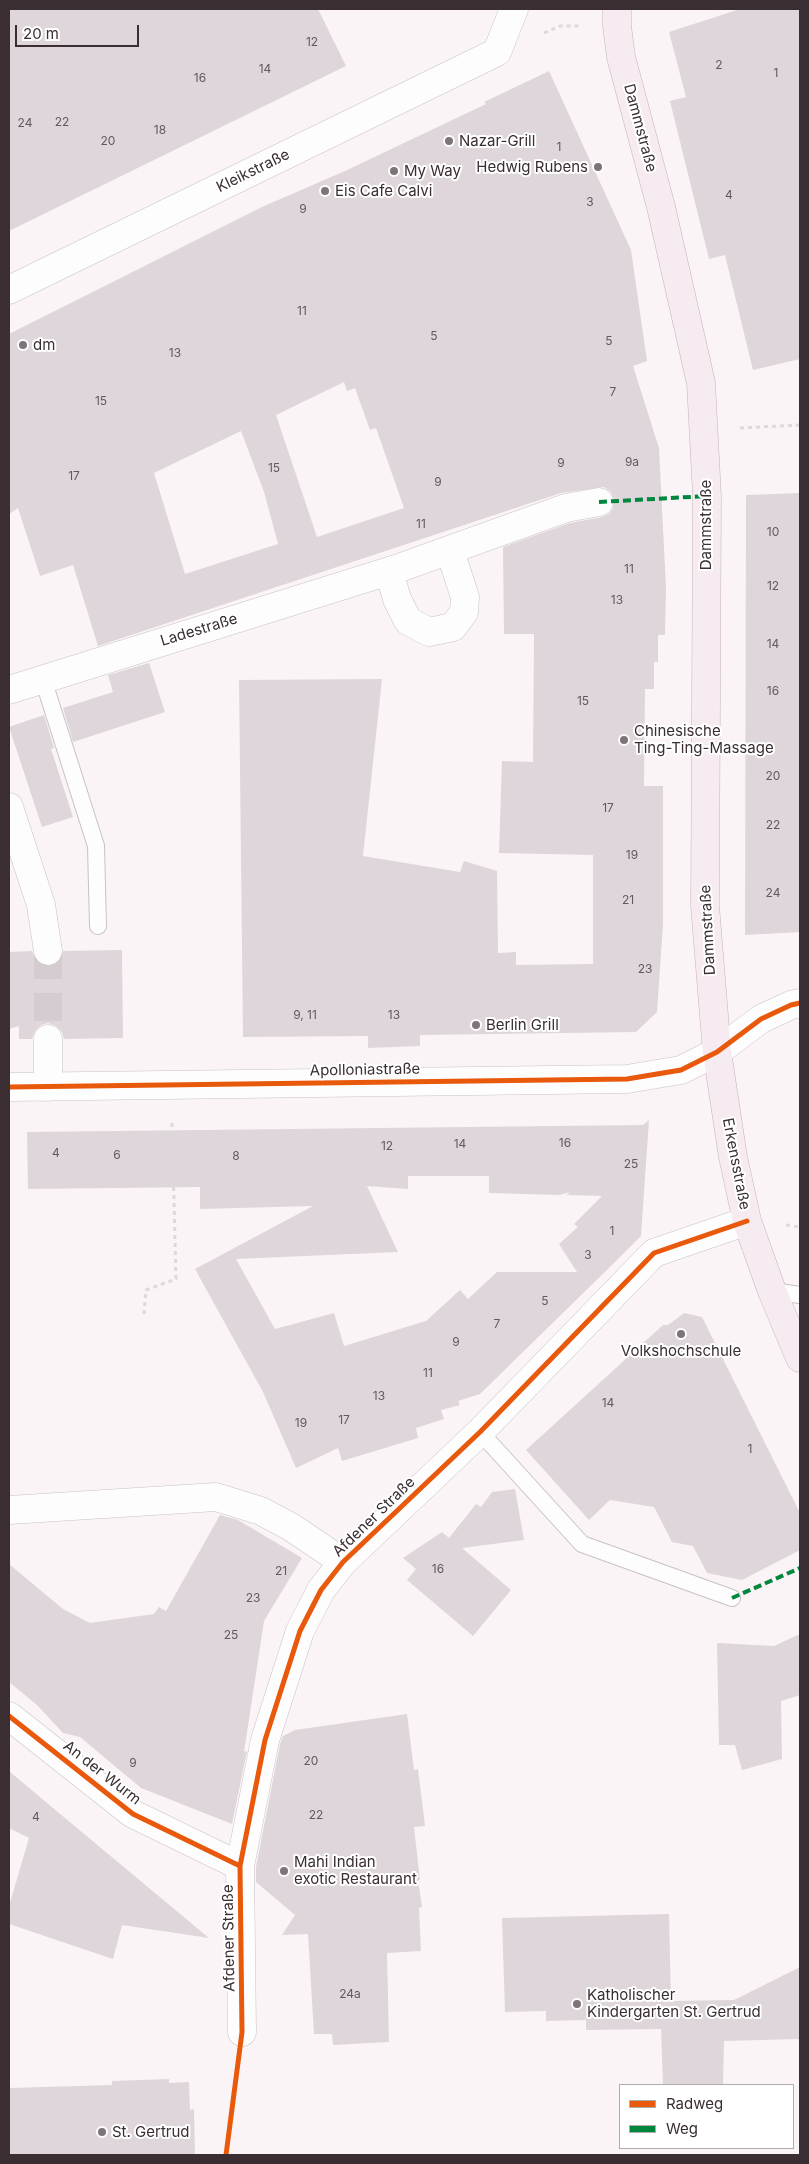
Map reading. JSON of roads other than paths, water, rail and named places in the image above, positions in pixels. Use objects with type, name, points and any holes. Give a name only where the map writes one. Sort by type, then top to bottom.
[{"type":"main road","name":"Dammstraße","points":[[620,14],[621,57],[661,206],[701,384],[707,496],[705,906],[717,1052]]},
{"type":"main road","name":"Erkensstraße","points":[[717,1052],[733,1157],[747,1221],[772,1292],[800,1358]]},
{"type":"street","name":"Kleikstraße","points":[[9,290],[497,52],[514,9]]},
{"type":"street","name":"Ladestraße","points":[[9,690],[389,571],[450,551],[566,508],[599,502]]},
{"type":"street","points":[[389,571],[397,599],[408,621],[428,632],[453,627],[464,612],[465,597],[450,551]]},
{"type":"street","points":[[9,806],[41,905],[48,951]]},
{"type":"street","name":"Apolloniastraße","points":[[9,1087],[628,1079],[681,1070],[717,1052],[761,1019],[800,1003]]},
{"type":"street","points":[[48,1038],[48,1087]]},
{"type":"street","name":"Afdener Straße","points":[[242,2032],[240,1866],[265,1740],[300,1631],[321,1590],[343,1562],[480,1432],[654,1254],[747,1221]]},
{"type":"street","points":[[9,1510],[216,1497],[261,1510],[291,1527],[343,1562]]},
{"type":"street","name":"An der Wurm","points":[[9,1716],[133,1814],[240,1866]]},
{"type":"lane","points":[[43,679],[96,846],[98,926]]},
{"type":"lane","points":[[772,1292],[800,1295]]},
{"type":"lane","points":[[480,1432],[582,1544],[732,1598]]},
{"type":"tunnel","points":[[48,951],[48,1039]]},
{"type":"place","name":"Nazar-Grill","points":[[449,141]]},
{"type":"place","name":"Hedwig Rubens","points":[[598,167]]},
{"type":"place","name":"My Way","points":[[394,171]]},
{"type":"place","name":"Eis Cafe Calvi","points":[[325,191]]},
{"type":"place","name":"dm","points":[[23,345]]},
{"type":"place","name":"Chinesische Ting-Ting-Massage","points":[[624,740]]},
{"type":"place","name":"Berlin Grill","points":[[476,1025]]},
{"type":"place","name":"Volkshochschule","points":[[681,1334]]},
{"type":"place","name":"Mahi Indian exotic Restaurant","points":[[284,1871]]},
{"type":"place","name":"Katholischer Kindergarten St. Gertrud","points":[[577,2004]]},
{"type":"place","name":"St. Gertrud","points":[[102,2132]]}]
